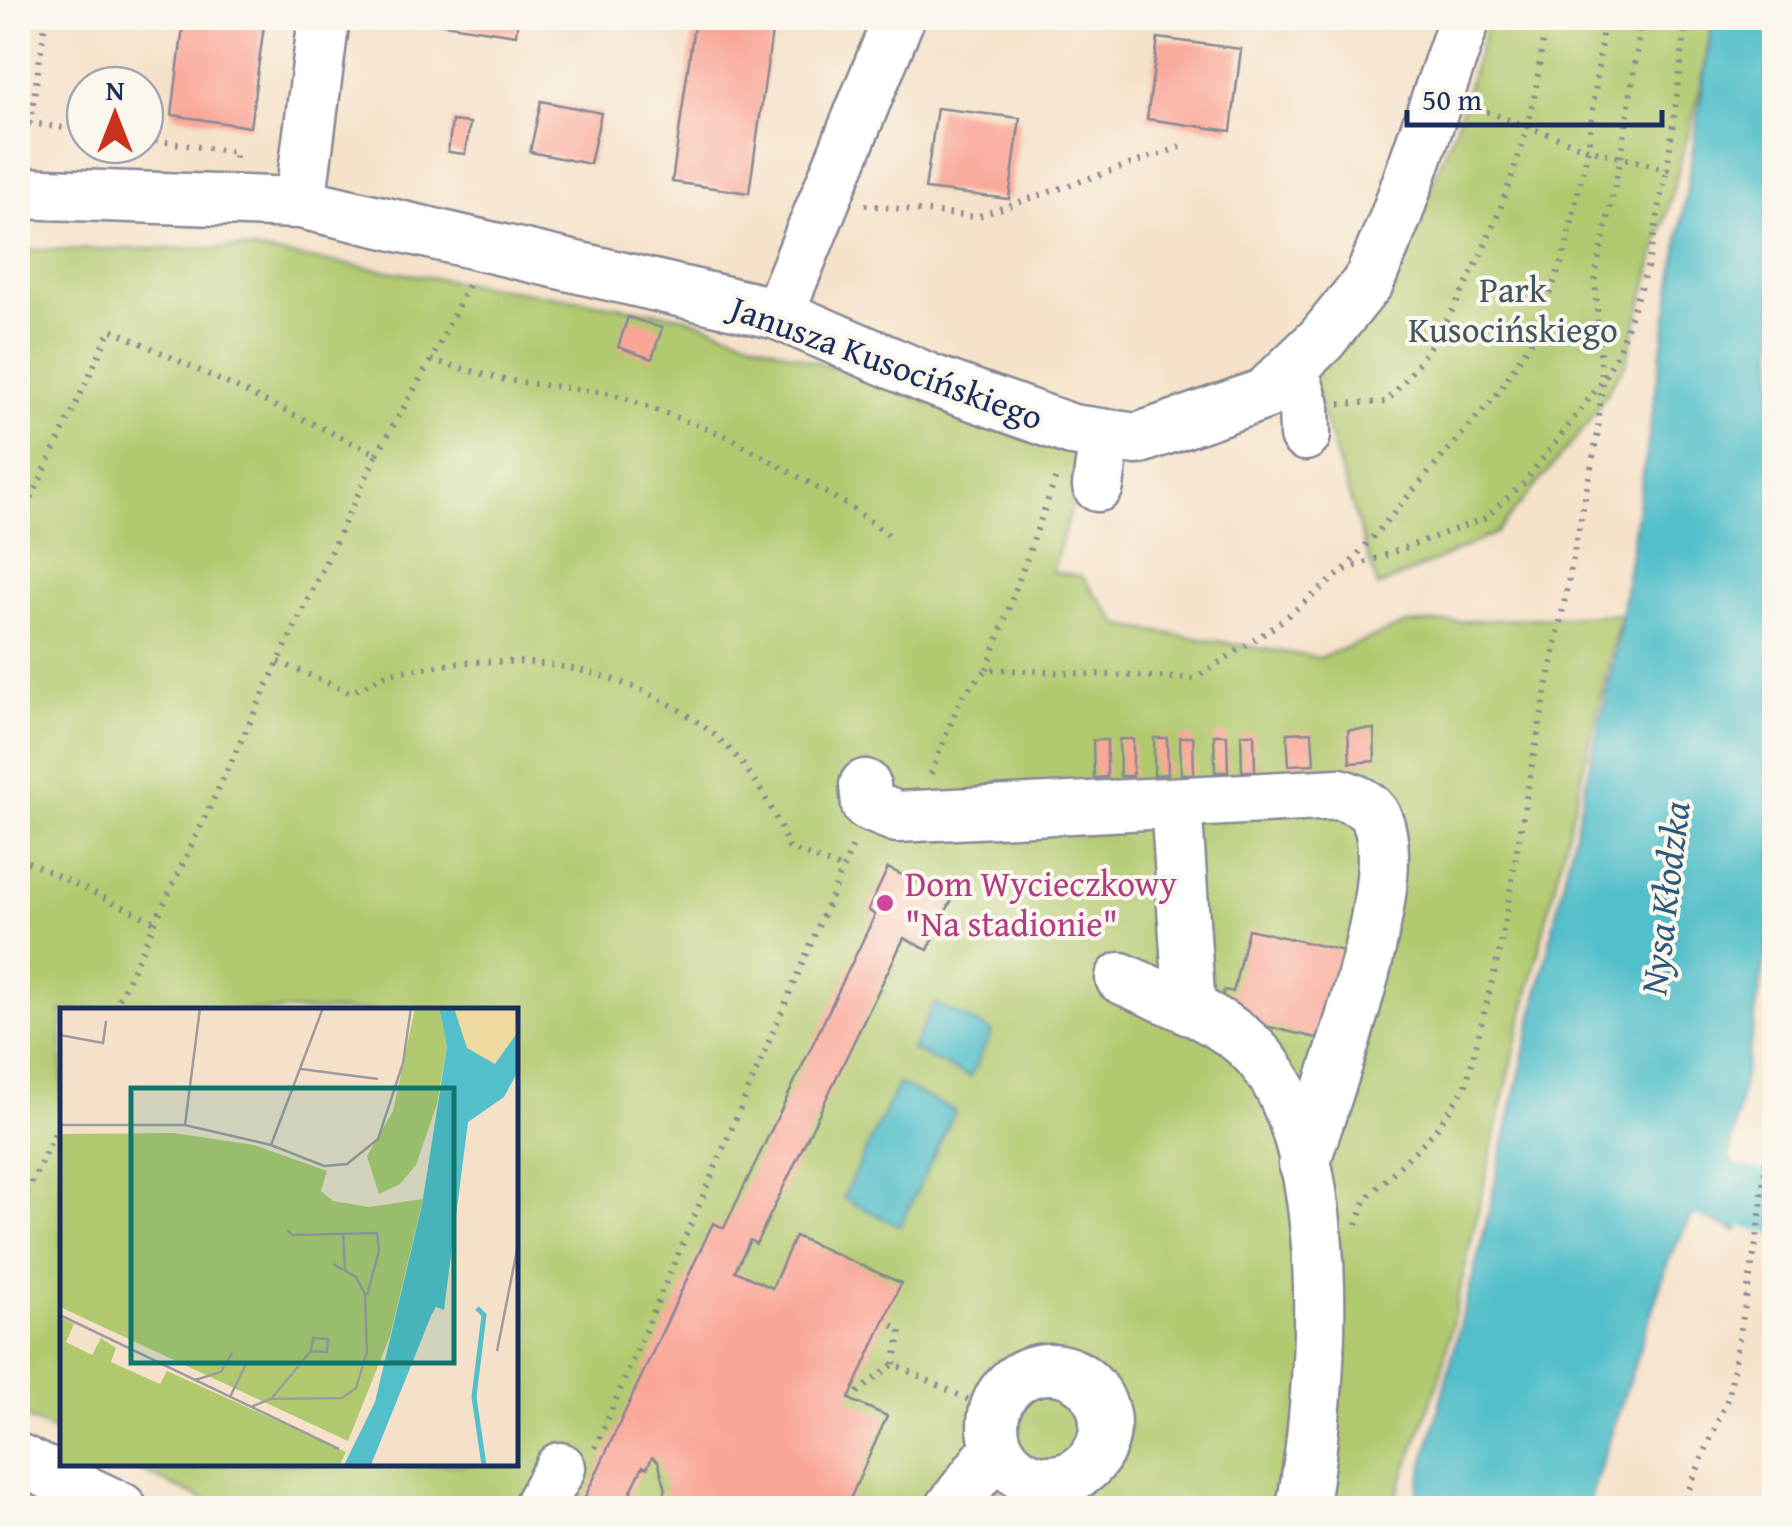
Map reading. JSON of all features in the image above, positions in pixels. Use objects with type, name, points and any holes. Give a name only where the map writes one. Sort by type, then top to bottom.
[{"type":"street","points":[[300,203],[324,18]]},
{"type":"street","points":[[778,314],[899,18]]},
{"type":"street","name":"Janusza Kusocińskiego","points":[[18,193],[300,203],[778,314],[931,380],[1089,433],[1137,439],[1279,381],[1322,340],[1369,280],[1396,216],[1465,18]]},
{"type":"street","points":[[1279,381],[1304,406],[1305,435]]},
{"type":"street","points":[[1089,433],[1098,486]]},
{"type":"street","points":[[865,785],[867,805],[898,817],[1338,794],[1364,803],[1376,817],[1383,839],[1379,906],[1354,1016],[1304,1163]]},
{"type":"street","points":[[1176,802],[1190,1010]]},
{"type":"street","points":[[1122,978],[1222,1026],[1251,1048],[1282,1092],[1300,1140],[1315,1227],[1320,1366],[1302,1508]]},
{"type":"street","points":[[951,1508],[986,1462],[998,1434]]},
{"type":"street","points":[[18,1459],[121,1508]]},
{"type":"path","points":[[46,18],[30,123],[65,128]]},
{"type":"path","points":[[1279,381],[1324,404],[1386,402],[1419,366],[1492,228],[1528,128],[1546,18]]},
{"type":"path","points":[[1588,150],[1604,18]]},
{"type":"path","points":[[1356,1229],[1366,1199],[1434,1132],[1466,1086],[1500,949],[1532,764],[1598,432],[1602,382],[1596,277],[1621,158],[1642,18]]},
{"type":"path","points":[[1344,570],[1485,518],[1523,484],[1602,382],[1618,352],[1648,265],[1667,168],[1687,18]]},
{"type":"path","points":[[1438,94],[1588,150],[1667,168]]},
{"type":"path","points":[[165,143],[235,152]]},
{"type":"path","points":[[825,198],[902,211],[976,217],[1182,147]]},
{"type":"path","points":[[114,1008],[377,454],[431,360],[487,246]]},
{"type":"path","points":[[18,527],[112,329],[377,454]]},
{"type":"path","points":[[431,360],[505,380],[613,394],[730,437],[844,504],[893,538]]},
{"type":"path","points":[[987,669],[1089,433]]},
{"type":"path","points":[[279,662],[351,693],[387,675],[446,664],[504,660],[620,680],[672,704],[722,741],[776,815],[790,848],[842,869]]},
{"type":"path","points":[[18,858],[155,922]]},
{"type":"path","points":[[1681,1508],[1730,1395],[1758,1232],[1774,1090]]},
{"type":"path","points":[[18,1212],[60,1122]]},
{"type":"path","points":[[849,1399],[894,1364],[902,1331],[884,1320]]},
{"type":"path","points":[[894,1364],[998,1434]]},
{"type":"green space","name":"Park Kusocińskiego","points":[[1489,18],[1713,18],[1701,87],[1626,362],[1585,427],[1496,533],[1378,587],[1310,374],[1389,288],[1455,128]]},
{"type":"green space","points":[[239,248],[681,316],[1087,456],[1052,572],[1081,576],[1121,626],[1320,658],[1407,624],[1621,614],[1440,1377],[1392,1508],[223,1508],[129,1466],[518,1466],[518,1008],[60,1008],[60,1434],[18,1414],[18,250]]},
{"type":"water","name":"Nysa Kłodzka","points":[[1713,18],[1774,18],[1774,912],[1729,1158],[1749,1185],[1737,1231],[1692,1213],[1667,1264],[1587,1508],[1413,1508],[1482,1241],[1616,650]]},
{"type":"water","points":[[934,1003],[992,1031],[970,1077],[912,1050]]},
{"type":"water","points":[[898,1084],[955,1111],[900,1226],[843,1198]]},
{"type":"building","points":[[184,18],[265,18],[250,127],[172,115]]},
{"type":"building","points":[[438,18],[518,18],[516,35],[437,23]]},
{"type":"building","points":[[695,18],[774,18],[749,193],[672,182]]},
{"type":"building","points":[[1158,38],[1241,49],[1231,131],[1147,119]]},
{"type":"building","points":[[541,101],[601,113],[590,164],[530,152]]},
{"type":"building","points":[[937,108],[1020,118],[1009,199],[925,189]]},
{"type":"building","points":[[452,121],[470,123],[465,154],[448,152]]},
{"type":"building","points":[[628,317],[662,328],[652,359],[618,347]]},
{"type":"building","points":[[1374,729],[1375,761],[1350,763],[1348,730]]},
{"type":"building","points":[[1312,732],[1314,764],[1289,765],[1287,733]]},
{"type":"building","points":[[1241,734],[1254,734],[1255,771],[1242,771]]},
{"type":"building","points":[[1214,735],[1227,735],[1228,772],[1215,772]]},
{"type":"building","points":[[1180,737],[1193,737],[1194,774],[1181,774]]},
{"type":"building","points":[[1154,738],[1167,738],[1168,774],[1154,775]]},
{"type":"building","points":[[1119,739],[1133,739],[1133,776],[1120,776]]},
{"type":"building","points":[[1093,740],[1107,740],[1107,777],[1094,778]]},
{"type":"building","points":[[888,868],[952,899],[928,950],[904,938],[756,1244],[750,1240],[735,1271],[772,1288],[795,1236],[901,1283],[849,1399],[887,1416],[846,1508],[658,1508],[666,1489],[658,1461],[652,1457],[647,1468],[643,1466],[623,1508],[580,1508],[713,1223],[724,1228],[875,915],[868,910]]},
{"type":"building","points":[[1248,929],[1344,951],[1329,1041],[1218,1015],[1224,990],[1233,992]]},
{"type":"waterway","points":[[1668,1181],[1774,1203]]},
{"type":"place","name":"Dom Wycieczkowy \"Na stadionie\"","points":[[885,903]]}]
